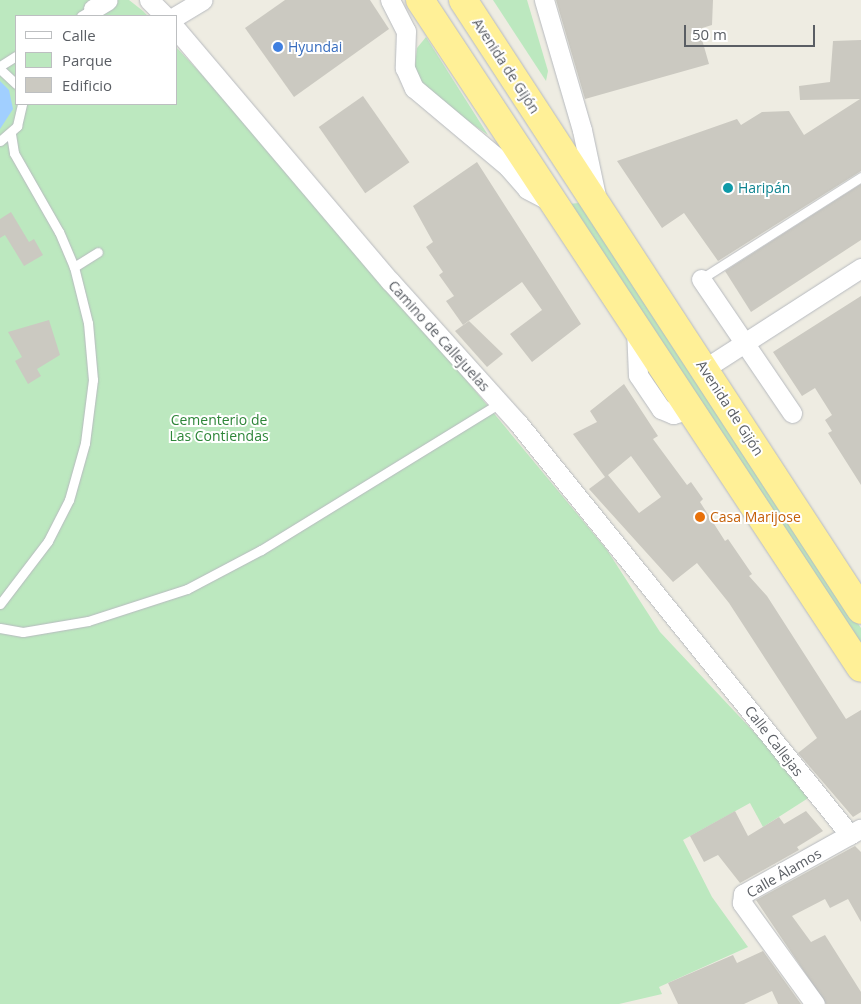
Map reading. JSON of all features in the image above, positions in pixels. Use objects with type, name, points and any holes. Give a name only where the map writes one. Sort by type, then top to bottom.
[{"type":"highway","points":[[420,0],[861,668]]},
{"type":"highway","points":[[449,0],[503,82],[530,104]]},
{"type":"highway","name":"Avenida de Gijón","points":[[463,0],[860,608]]},
{"type":"street","points":[[149,0],[164,15]]},
{"type":"street","points":[[178,15],[203,0]]},
{"type":"street","points":[[390,0],[406,31],[406,68],[414,88],[508,167],[527,189],[556,205]]},
{"type":"street","name":"Avenida de Gijón","points":[[544,0],[582,130],[598,207]]},
{"type":"street","name":"Camino de Callejuelas","points":[[178,31],[390,281],[500,403],[700,645]]},
{"type":"street","points":[[704,369],[861,268]]},
{"type":"street","points":[[701,279],[792,413]]},
{"type":"street","name":"Calle Callejas","points":[[700,645],[857,833]]},
{"type":"street","name":"Calle Álamos","points":[[815,1004],[742,904],[743,894],[857,833]]},
{"type":"lane","points":[[15,57],[0,68],[15,83]]},
{"type":"lane","points":[[14,153],[0,142],[11,134],[25,105]]},
{"type":"lane","points":[[0,604],[48,541],[69,500],[85,442],[93,380],[88,323],[74,267],[59,232],[14,153],[11,134]]},
{"type":"lane","points":[[701,279],[861,177]]},
{"type":"lane","points":[[74,267],[98,252]]},
{"type":"lane","points":[[0,628],[23,632],[88,621],[187,589],[261,550],[500,403]]},
{"type":"green space","name":"Cementerio de Las Contiendas","points":[[0,0],[129,0],[147,15],[15,15],[15,105],[178,105],[178,49],[299,178],[607,550],[660,632],[813,795],[763,827],[750,803],[683,840],[712,897],[748,947],[659,987],[662,994],[619,1004],[0,1004]]},
{"type":"green space","points":[[493,0],[527,0],[548,71],[546,81]]},
{"type":"green space","points":[[426,37],[488,135],[428,93],[414,75],[417,48]]},
{"type":"green space","points":[[579,203],[612,246],[861,628],[861,651],[568,204]]},
{"type":"water","points":[[0,81],[9,90],[13,109],[0,129]]},
{"type":"building","points":[[285,0],[370,0],[389,29],[294,97],[245,28]]},
{"type":"building","points":[[556,0],[713,0],[712,25],[699,29],[709,64],[585,99]]},
{"type":"building","name":"Haripán","points":[[861,40],[861,171],[718,261],[684,213],[662,228],[617,161],[737,119],[741,125],[762,112],[789,111],[804,135],[860,99],[800,100],[799,86],[830,82],[833,41]]},
{"type":"building","points":[[363,96],[409,162],[365,193],[319,127]]},
{"type":"building","points":[[477,162],[581,324],[532,362],[510,334],[542,310],[522,282],[463,325],[446,301],[454,296],[439,275],[443,272],[426,247],[433,242],[413,206]]},
{"type":"building","points":[[861,184],[861,240],[751,312],[725,271]]},
{"type":"building","points":[[11,212],[29,242],[34,239],[43,255],[24,266],[5,235],[0,238],[0,219]]},
{"type":"building","points":[[861,296],[861,485],[828,433],[832,431],[825,420],[832,415],[815,388],[802,396],[773,352]]},
{"type":"building","points":[[49,320],[60,355],[37,369],[41,376],[28,384],[15,361],[22,357],[8,332]]},
{"type":"building","points":[[469,321],[503,354],[487,367],[455,331]]},
{"type":"building","points":[[624,384],[658,436],[653,439],[687,485],[691,482],[703,499],[700,502],[725,541],[728,539],[752,574],[749,576],[767,596],[846,719],[861,710],[861,812],[853,817],[798,753],[817,738],[729,603],[697,563],[673,582],[589,489],[605,477],[573,434],[597,422],[590,411]],"holes":[[[631,456],[661,497],[639,513],[608,475]]]},
{"type":"building","points":[[735,811],[748,836],[779,817],[784,824],[806,811],[823,831],[797,847],[799,850],[740,883],[718,855],[704,862],[690,836]]},
{"type":"building","points":[[855,846],[861,852],[861,922],[848,899],[830,908],[825,899],[792,916],[811,942],[825,935],[861,992],[861,1004],[826,1004],[756,900]]},
{"type":"building","points":[[763,951],[801,1004],[778,1004],[772,991],[744,1004],[678,1004],[668,983],[733,955],[737,963]]},
{"type":"place","name":"Hyundai","points":[[278,47]]},
{"type":"place","name":"Haripán","points":[[728,188]]},
{"type":"place","name":"Casa Marijose","points":[[700,517]]}]
